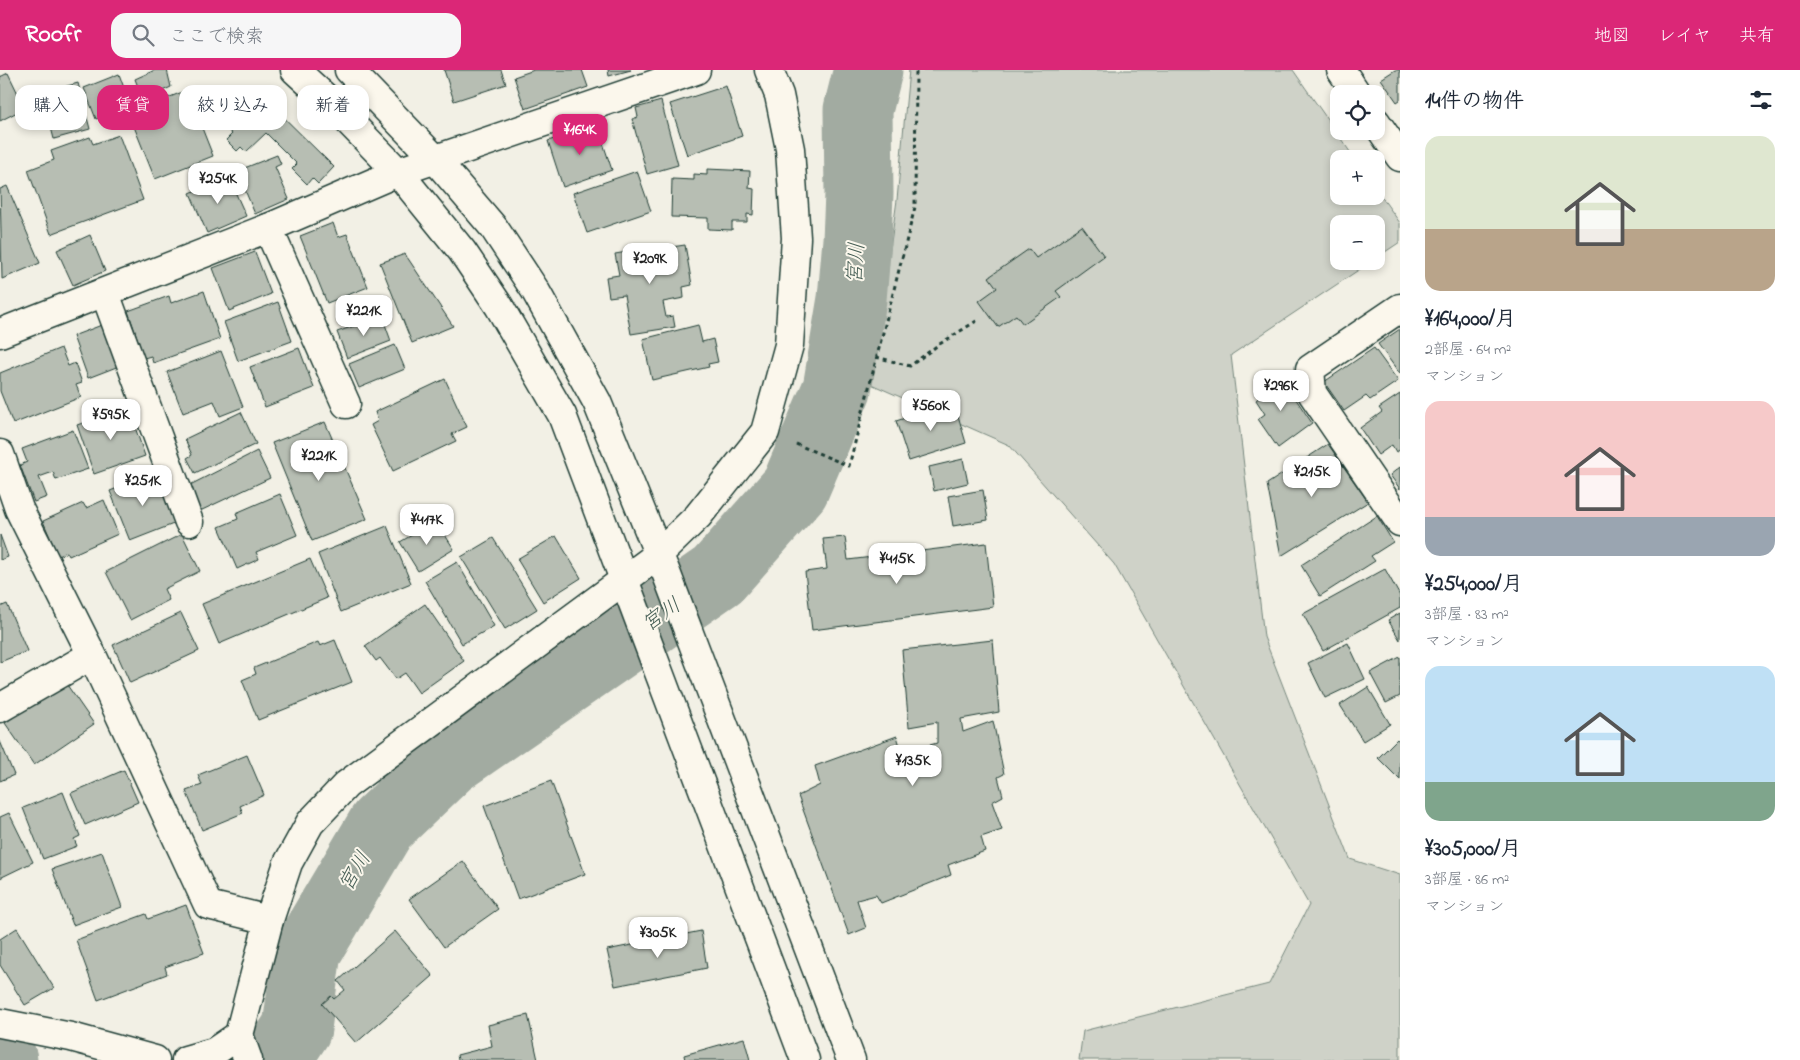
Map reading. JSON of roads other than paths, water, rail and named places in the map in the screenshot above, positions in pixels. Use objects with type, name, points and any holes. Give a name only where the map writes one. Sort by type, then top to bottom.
[{"type":"street","points":[[295,70],[329,101],[398,172],[462,251],[499,306],[562,415],[656,659],[805,1060]]},
{"type":"street","points":[[349,70],[436,159],[494,228],[535,290],[597,402],[662,565],[851,1060]]},
{"type":"street","points":[[0,333],[268,228],[398,172],[696,70]]},
{"type":"street","points":[[186,1060],[214,1052],[243,1048],[268,920],[288,863],[310,823],[346,785],[662,565],[698,516],[765,432],[790,345],[796,238],[790,149],[779,95],[769,70]]},
{"type":"street","points":[[1341,70],[1351,85]]},
{"type":"street","points":[[1385,135],[1400,157]]},
{"type":"street","points":[[268,228],[346,404]]},
{"type":"street","points":[[105,293],[189,522]]},
{"type":"street","points":[[1400,308],[1310,370],[1312,393],[1400,522]]},
{"type":"street","points":[[0,454],[19,509],[92,655],[208,905],[268,920]]},
{"type":"street","points":[[0,708],[92,655]]},
{"type":"street","points":[[0,1023],[71,1037],[155,1060]]},
{"type":"waterway","name":"宮川","points":[[276,1060],[297,1028],[307,951],[382,825],[448,762],[718,575],[795,488],[837,389],[852,299],[859,194],[858,110],[868,70]]}]
